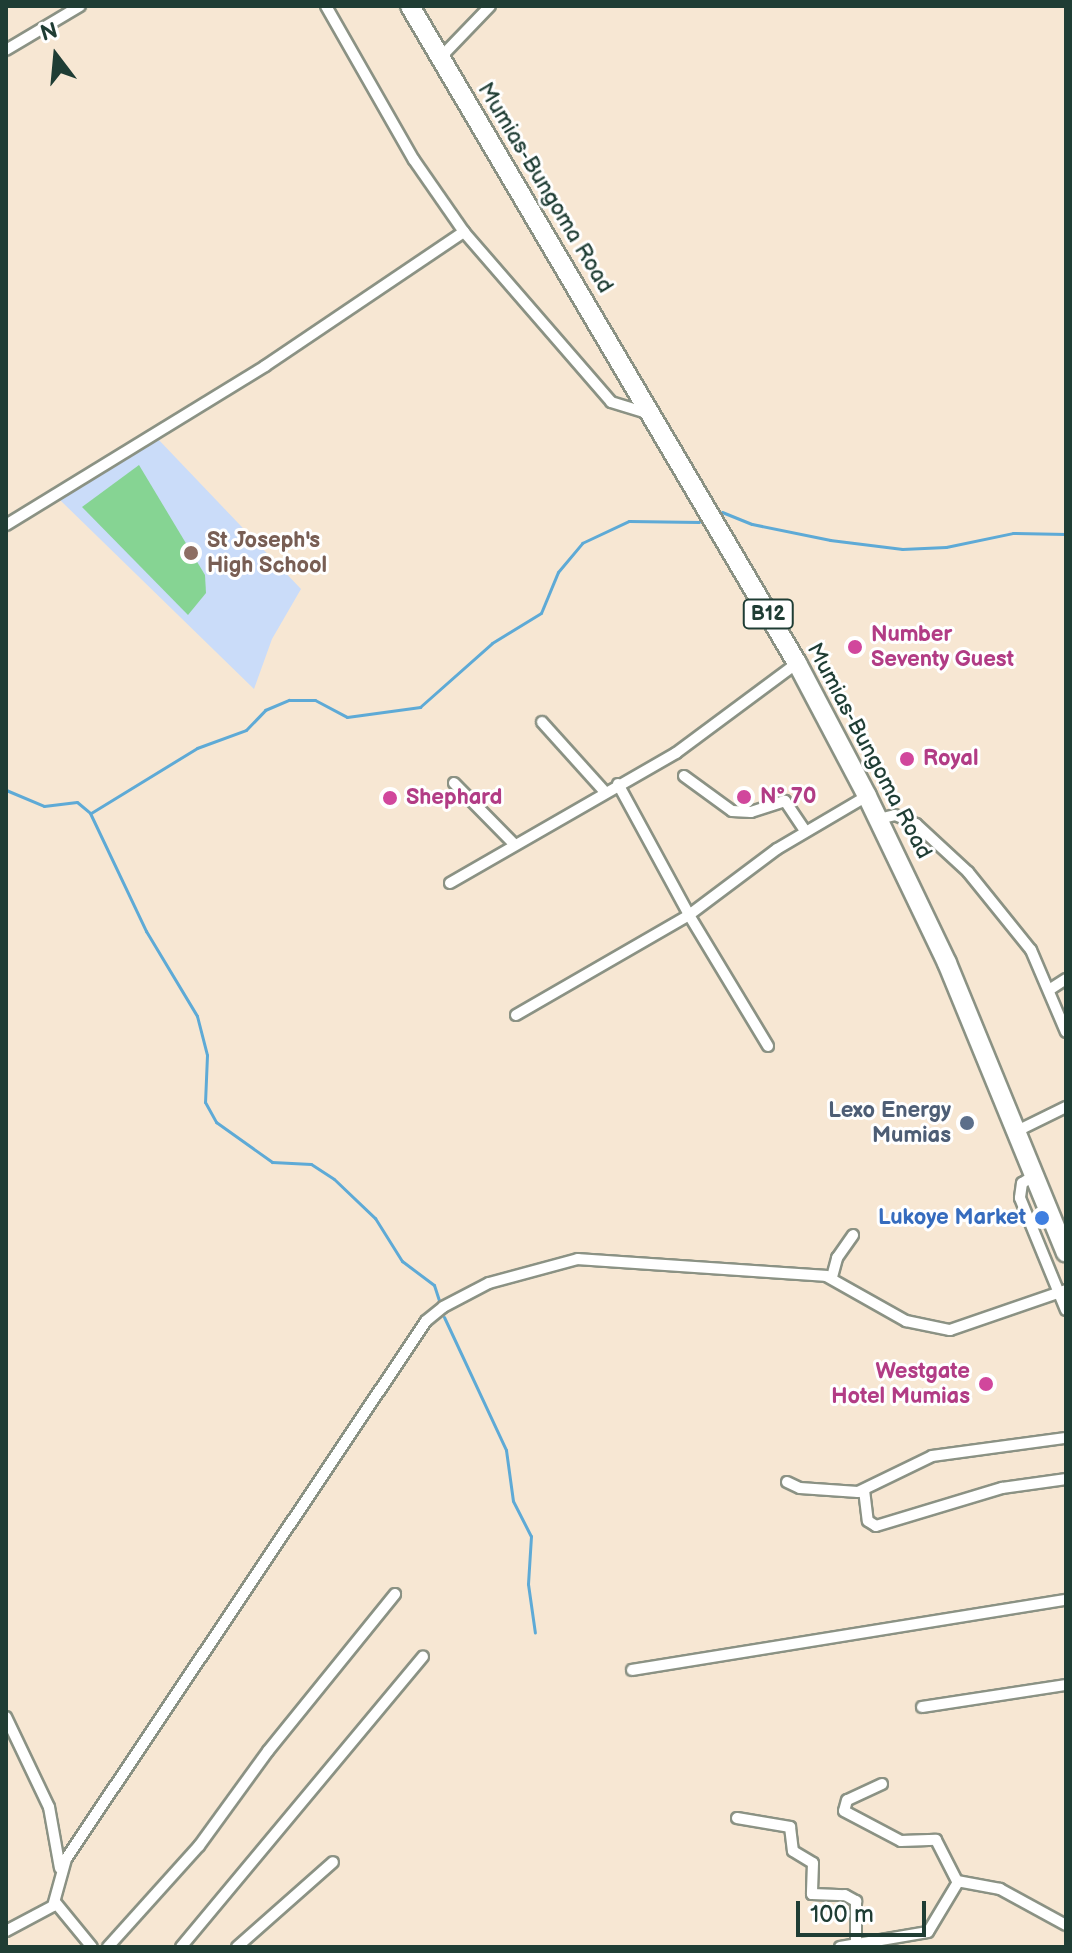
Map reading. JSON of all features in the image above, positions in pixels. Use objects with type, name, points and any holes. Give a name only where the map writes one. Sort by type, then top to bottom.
[{"type":"highway","name":"Mumias-Bungoma Road","points":[[410,6],[797,663],[879,819],[947,963],[1062,1244]]},
{"type":"street","points":[[6,50],[80,6]]},
{"type":"street","points":[[326,6],[414,160],[464,232],[611,402],[650,414]]},
{"type":"street","points":[[440,58],[490,6]]},
{"type":"street","points":[[6,525],[252,374],[464,232]]},
{"type":"street","points":[[450,883],[717,727],[797,663]]},
{"type":"street","points":[[542,722],[605,792]]},
{"type":"street","points":[[684,776],[732,811],[751,812],[785,801],[805,831]]},
{"type":"street","points":[[454,783],[514,844]]},
{"type":"street","points":[[618,784],[689,915],[768,1046]]},
{"type":"street","points":[[516,1015],[689,915],[805,831],[867,796]]},
{"type":"street","points":[[879,819],[902,817],[948,849],[1013,924],[1049,990],[1066,1032]]},
{"type":"street","points":[[1049,990],[1066,979]]},
{"type":"street","points":[[1017,1131],[1066,1107]]},
{"type":"street","points":[[60,1868],[435,1311],[489,1283],[578,1259],[750,1267],[832,1277],[906,1321],[950,1330],[1064,1301],[1036,1246],[1019,1190],[1035,1175]]},
{"type":"street","points":[[832,1277],[837,1258],[853,1235]]},
{"type":"street","points":[[1036,1246],[1062,1244]]},
{"type":"street","points":[[787,1482],[800,1488],[864,1490],[932,1456],[1066,1438]]},
{"type":"street","points":[[864,1490],[868,1521],[876,1526],[1002,1488],[1066,1479]]},
{"type":"street","points":[[108,1947],[199,1846],[268,1751],[395,1594]]},
{"type":"street","points":[[632,1670],[1066,1600]]},
{"type":"street","points":[[181,1947],[423,1657]]},
{"type":"street","points":[[922,1707],[1066,1685]]},
{"type":"street","points":[[6,1717],[44,1791],[60,1868],[55,1902],[46,1912],[6,1931]]},
{"type":"street","points":[[882,1784],[850,1798],[844,1810],[906,1843],[936,1840],[958,1882]]},
{"type":"street","points":[[737,1818],[790,1827],[793,1851],[813,1863],[812,1894],[845,1895],[856,1901],[856,1943]]},
{"type":"street","points":[[237,1947],[333,1862]]},
{"type":"street","points":[[958,1882],[1000,1889],[1066,1925]]},
{"type":"street","points":[[840,1947],[928,1932],[958,1882]]},
{"type":"street","points":[[55,1902],[92,1947]]},
{"type":"shaded area","name":"St Joseph's High School","points":[[157,438],[301,589],[272,639],[254,689],[60,500]]},
{"type":"green space","points":[[139,465],[205,575],[206,593],[188,615],[82,507]]},
{"type":"waterway","points":[[722,512],[752,524],[830,540],[902,549],[946,547],[1013,533],[1066,534]]},
{"type":"waterway","points":[[91,813],[197,748],[246,730],[265,710],[289,700],[315,700],[347,717],[420,707],[492,643],[541,613],[558,572],[582,543],[629,521],[699,522]]},
{"type":"waterway","points":[[6,790],[44,806],[77,802],[90,813],[146,931],[197,1016],[207,1055],[205,1102],[216,1122],[272,1162],[311,1164],[334,1179],[375,1218],[402,1261],[434,1285],[440,1304]]},
{"type":"waterway","points":[[444,1317],[506,1450],[513,1501],[531,1536],[528,1584],[535,1633]]},
{"type":"place","name":"St Joseph's High School","points":[[191,553]]},
{"type":"place","name":"Number Seventy Guest","points":[[855,647]]},
{"type":"place","name":"Royal","points":[[907,759]]},
{"type":"place","name":"N° 70","points":[[744,797]]},
{"type":"place","name":"Shephard","points":[[390,798]]},
{"type":"place","name":"Lexo Energy Mumias","points":[[967,1123]]},
{"type":"place","name":"Lukoye Market","points":[[1042,1218]]},
{"type":"place","name":"Westgate Hotel Mumias","points":[[986,1384]]}]
